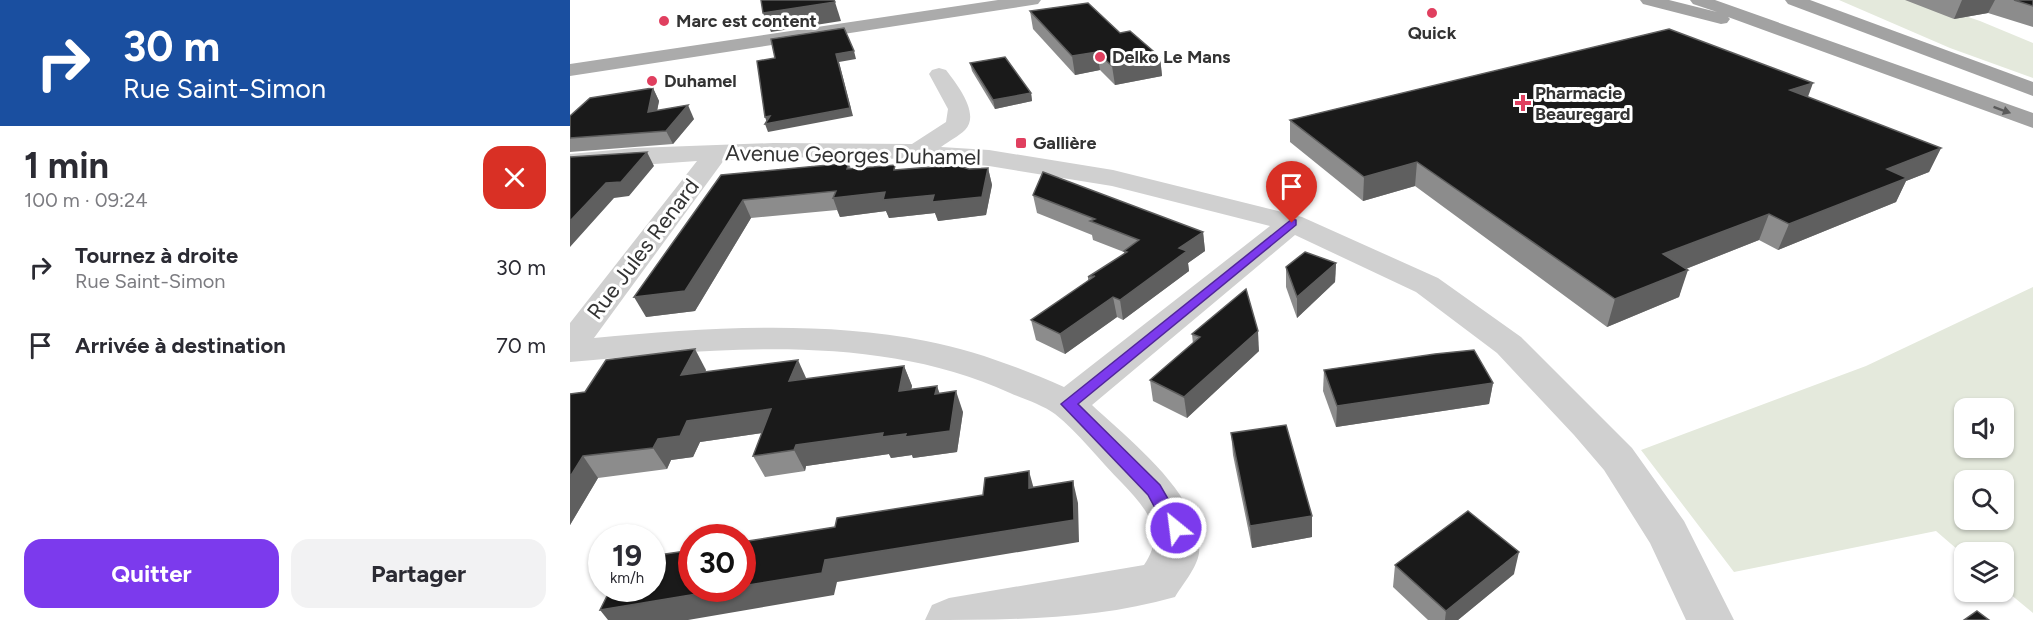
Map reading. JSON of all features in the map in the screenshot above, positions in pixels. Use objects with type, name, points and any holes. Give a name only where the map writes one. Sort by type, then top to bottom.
[{"type":"highway","points":[[1649,0],[1714,17],[1803,45],[1939,94],[1971,99]]},
{"type":"highway","points":[[1699,0],[2033,121]]},
{"type":"highway","points":[[1735,0],[2033,102]]},
{"type":"highway","points":[[1794,0],[2033,89]]},
{"type":"highway","points":[[1829,0],[1932,45],[2033,82]]},
{"type":"main road","points":[[570,58],[970,0]]},
{"type":"main road","points":[[570,70],[1032,0]]},
{"type":"street","points":[[917,152],[957,125],[959,109],[939,74]]},
{"type":"street","name":"Avenue Georges Duhamel","points":[[570,162],[717,152],[917,152],[989,158],[1113,178],[1292,223],[1427,285],[1509,345],[1588,425],[1618,459],[1668,534],[1710,620]]},
{"type":"street","name":"Rue Jules Renard","points":[[570,346],[717,152]]},
{"type":"street","points":[[1068,404],[1292,223]]},
{"type":"street","points":[[570,351],[714,338],[828,340],[926,351],[1001,374],[1068,404],[1154,490],[1176,528],[1176,555],[1158,583],[949,620]]},
{"type":"shaded area","points":[[1839,0],[1918,0],[1980,21],[2033,43],[2033,78],[1950,48]]},
{"type":"shaded area","points":[[2033,287],[2033,613],[2014,597],[2014,542],[1954,542],[1954,547],[1936,531],[1734,572],[1641,450],[1866,366]]},
{"type":"building","points":[[761,0],[834,0],[835,2],[763,13]]},
{"type":"building","points":[[2014,0],[2033,0],[2033,6]]},
{"type":"building","points":[[1088,3],[1120,33],[1130,31],[1160,57],[1112,66],[1097,52],[1072,56],[1030,11]]},
{"type":"building","points":[[844,28],[854,51],[836,54],[850,108],[765,124],[770,116],[765,117],[757,61],[775,58],[771,39]]},
{"type":"building","points":[[1669,29],[1813,83],[1790,90],[1941,148],[1887,169],[1907,178],[1789,224],[1769,214],[1663,254],[1688,270],[1615,299],[1417,162],[1364,177],[1290,120]]},
{"type":"building","points":[[1005,57],[1031,93],[993,100],[970,63]]},
{"type":"building","points":[[653,88],[648,112],[688,105],[666,131],[570,138],[570,116],[590,98]]},
{"type":"building","points":[[647,152],[621,182],[606,183],[570,221],[570,157]]},
{"type":"building","points":[[849,163],[847,169],[895,165],[894,170],[956,165],[969,169],[988,168],[982,197],[932,202],[934,195],[883,200],[885,192],[833,198],[836,191],[743,200],[685,291],[634,297],[721,175]]},
{"type":"building","points":[[1043,172],[1203,232],[1179,248],[1187,251],[1120,300],[1113,297],[1060,334],[1031,320],[1095,276],[1088,277],[1127,252],[1124,251],[1139,240],[1090,221],[1095,219],[1033,195]]},
{"type":"building","points":[[1305,252],[1336,263],[1297,297],[1286,267]]},
{"type":"building","points":[[1246,289],[1258,331],[1184,397],[1150,380],[1200,337],[1192,334]]},
{"type":"building","points":[[695,349],[681,375],[798,360],[789,381],[904,366],[899,391],[937,386],[935,394],[956,391],[950,431],[905,437],[906,434],[882,437],[883,433],[796,445],[794,450],[753,456],[771,409],[687,421],[680,436],[658,439],[653,448],[583,456],[570,477],[570,394],[585,392],[606,360]]},
{"type":"building","points":[[1474,350],[1493,383],[1337,406],[1324,370],[1435,354]]},
{"type":"building","points":[[1286,425],[1312,516],[1250,526],[1231,433]]},
{"type":"building","points":[[1029,471],[1029,488],[1073,481],[1074,520],[825,560],[822,573],[756,584],[756,540],[835,527],[837,518],[983,495],[985,478]]},
{"type":"building","points":[[1468,511],[1519,552],[1446,611],[1395,565]]},
{"type":"building","points":[[678,552],[678,597],[666,599],[666,554]]},
{"type":"building","points":[[604,602],[648,602],[600,610]]},
{"type":"building","points":[[1977,611],[1989,620],[1964,620]]},
{"type":"place","name":"Quick","points":[[1432,13]]},
{"type":"place","name":"Marc est content","points":[[664,21]]},
{"type":"place","name":"Delko Le Mans","points":[[1100,57]]},
{"type":"place","name":"Duhamel","points":[[652,81]]},
{"type":"place","name":"Pharmacie Beauregard","points":[[1523,103]]},
{"type":"place","name":"Gallière","points":[[1021,143]]},
{"type":"route","points":[[1176,528],[1154,490],[1068,404],[1292,223]]}]
